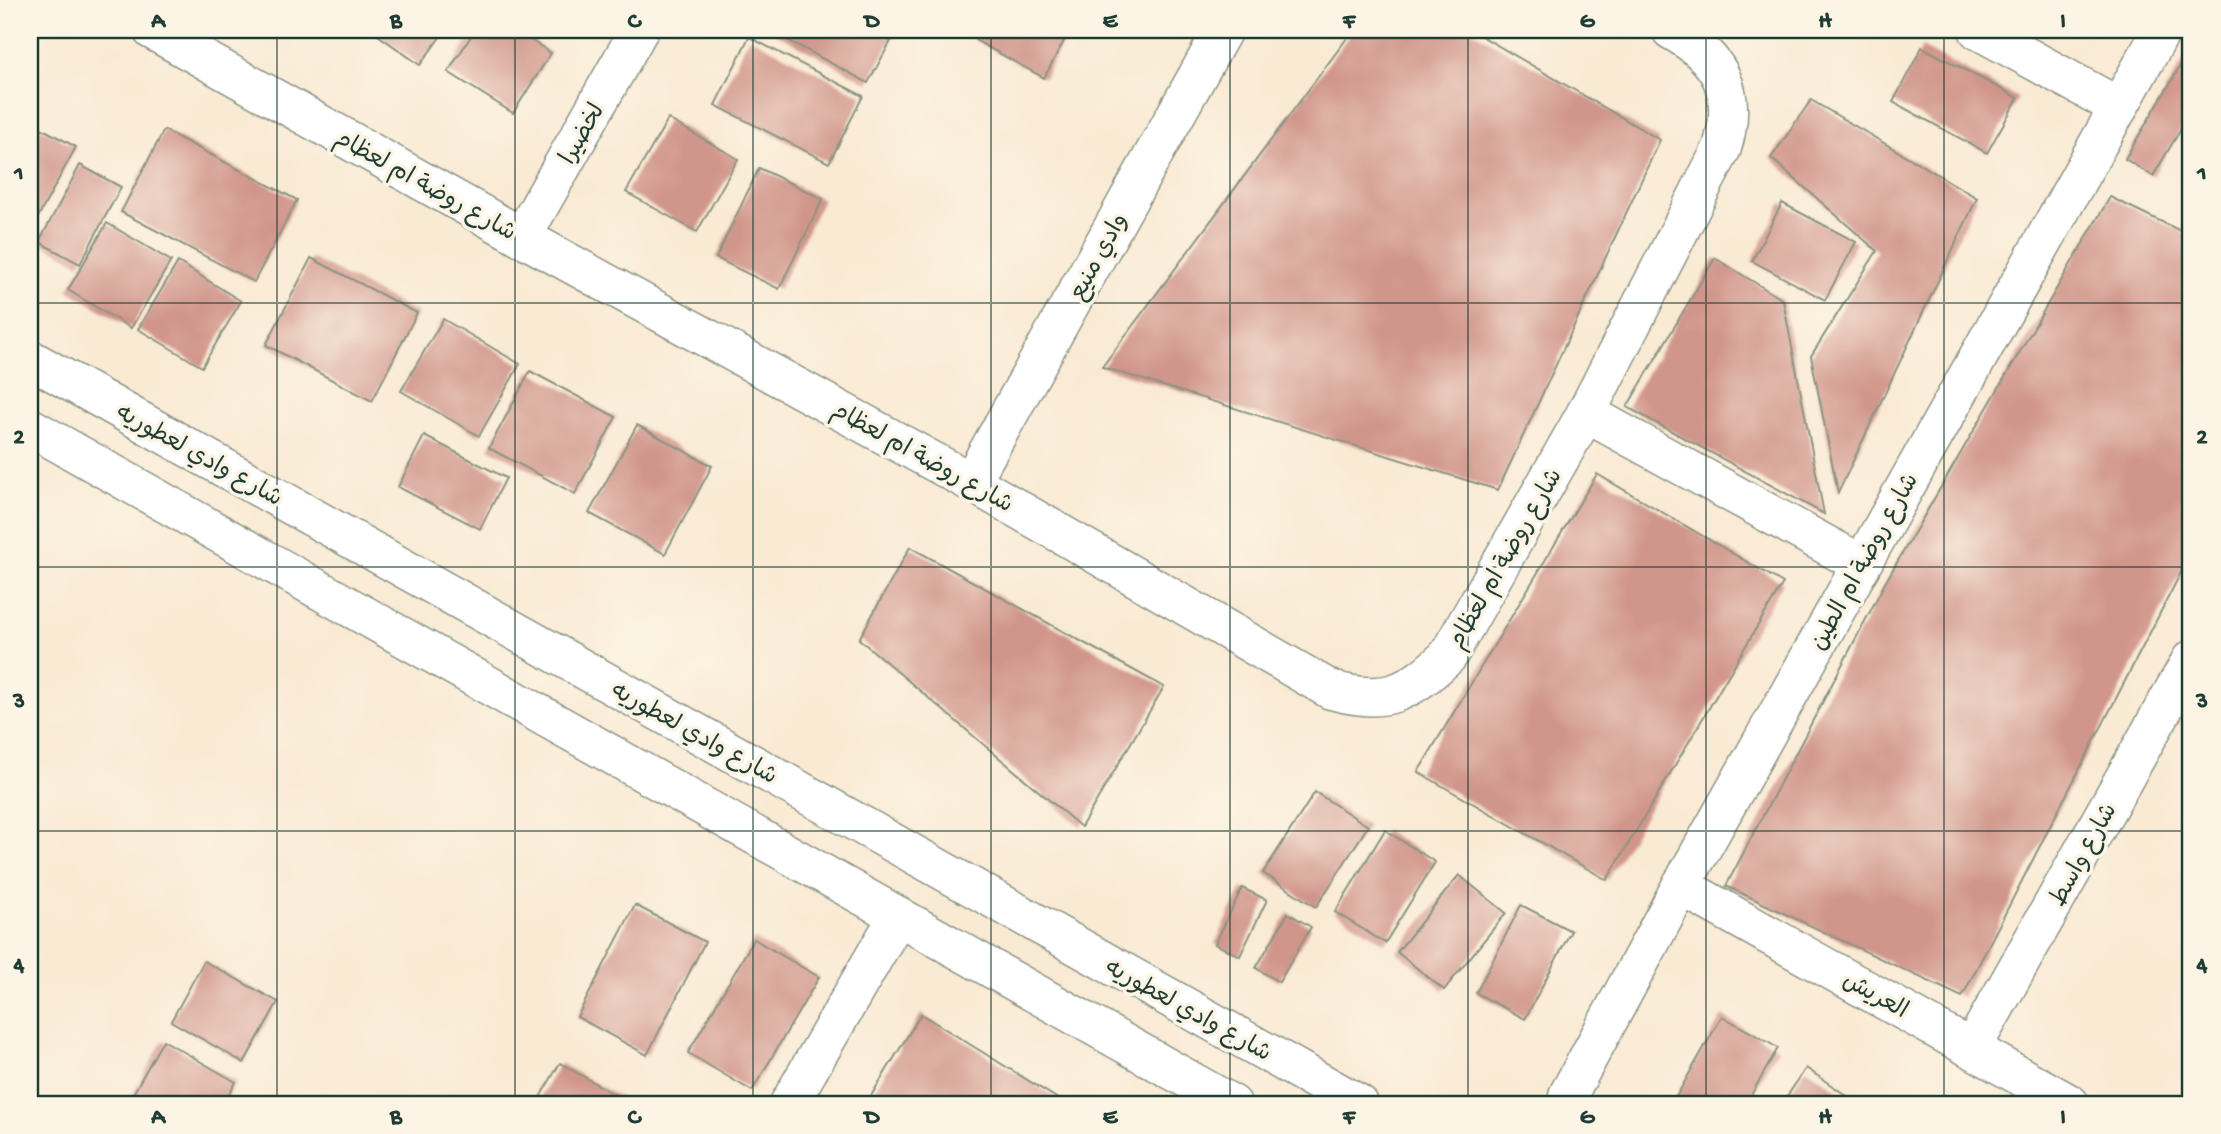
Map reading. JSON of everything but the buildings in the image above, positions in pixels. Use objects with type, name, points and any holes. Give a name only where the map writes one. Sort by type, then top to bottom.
[{"type":"street","name":"شارع روضة ام لعظام","points":[[152,30],[522,237],[971,482],[1331,690],[1364,698],[1394,694],[1422,680],[1448,656],[1586,413],[1722,148],[1730,121],[1728,90],[1712,62],[1691,41],[1671,30]]},
{"type":"street","name":"لخضيرا","points":[[522,237],[639,30]]},
{"type":"street","name":"وادي منيع","points":[[971,482],[1223,30]]},
{"type":"street","points":[[1978,30],[2119,107]]},
{"type":"street","name":"شارع روضة ام الطين","points":[[1561,1101],[2162,30]]},
{"type":"street","name":"شارع وادي لعطوريه","points":[[30,359],[1359,1104]]},
{"type":"street","points":[[1586,413],[1861,564]]},
{"type":"street","points":[[30,427],[1232,1104]]},
{"type":"street","name":"شارع واسط","points":[[1972,1048],[2191,660]]},
{"type":"street","name":"العريش","points":[[1681,886],[2070,1104]]},
{"type":"street","points":[[789,1104],[898,916]]}]
